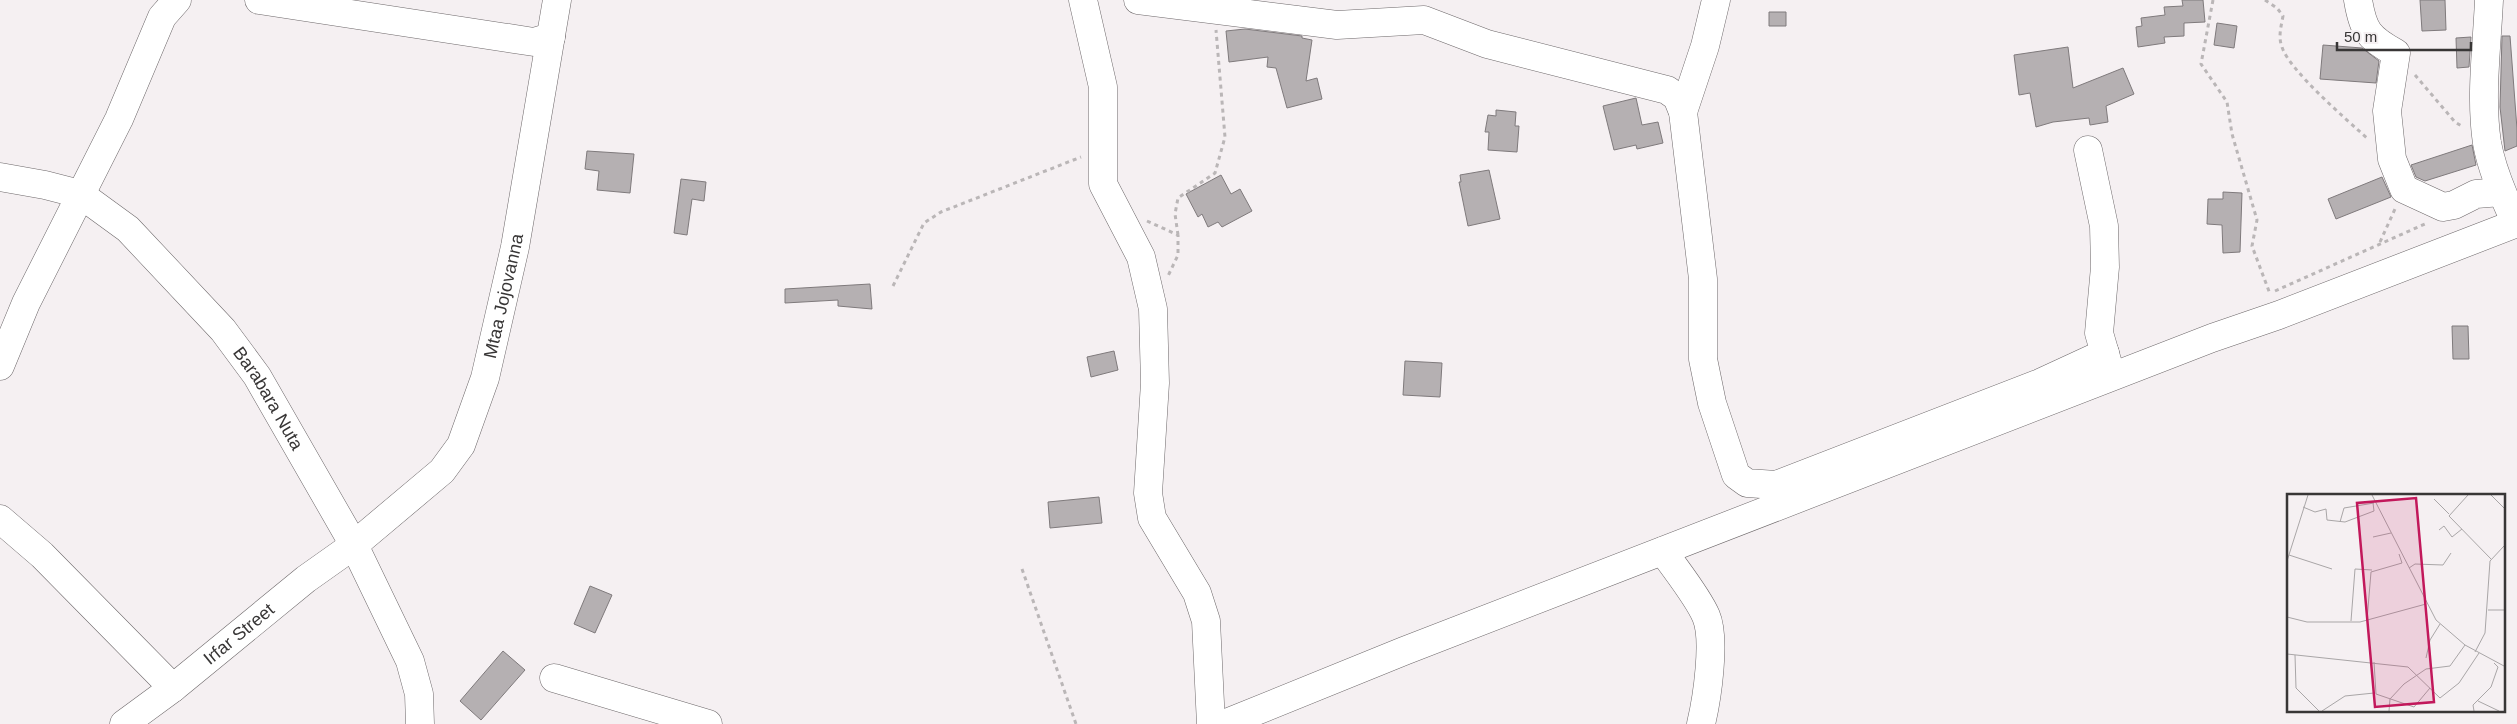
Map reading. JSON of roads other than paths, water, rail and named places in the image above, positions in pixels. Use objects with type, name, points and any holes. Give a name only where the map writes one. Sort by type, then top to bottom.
[{"type":"street","points":[[0,366],[26,303],[119,119],[162,17],[177,0]]},
{"type":"street","points":[[259,0],[534,42],[551,37]]},
{"type":"street","name":"Mtaa Jojovanna","points":[[354,545],[442,470],[461,445],[485,378],[515,246],[557,0]]},
{"type":"street","points":[[1083,0],[1103,87],[1103,184],[1141,257],[1153,309],[1155,383],[1148,493],[1152,518],[1197,593],[1206,621],[1211,724]]},
{"type":"street","points":[[1138,0],[1214,8],[1337,25],[1424,20],[1487,44],[1667,90],[1677,97],[1683,112],[1703,279],[1703,359],[1712,402],[1736,475],[1747,483],[1776,485],[2040,383],[2212,338],[2274,304],[2516,223],[2501,192],[2488,145],[2484,120],[2489,0]]},
{"type":"street","points":[[1683,112],[1705,46],[1716,0]]},
{"type":"street","points":[[2358,0],[2363,26],[2382,46],[2396,53],[2387,111],[2392,159],[2404,189],[2443,207],[2454,205],[2476,194],[2501,192]]},
{"type":"street","points":[[2088,150],[2104,226],[2105,267],[2099,333],[2108,365]]},
{"type":"street","name":"Barabara Nuta","points":[[0,177],[80,194],[128,229],[223,330],[257,376],[354,545],[410,661],[419,694],[420,724]]},
{"type":"street","points":[[1224,724],[1404,650],[1663,551],[2108,365]]},
{"type":"street","points":[[0,519],[42,555],[173,688]]},
{"type":"street","name":"Irfar Street","points":[[124,724],[173,688],[306,579],[354,545]]},
{"type":"street","points":[[1663,551],[1706,616],[1711,634],[1706,704],[1701,724]]},
{"type":"street","points":[[554,678],[708,724]]}]
